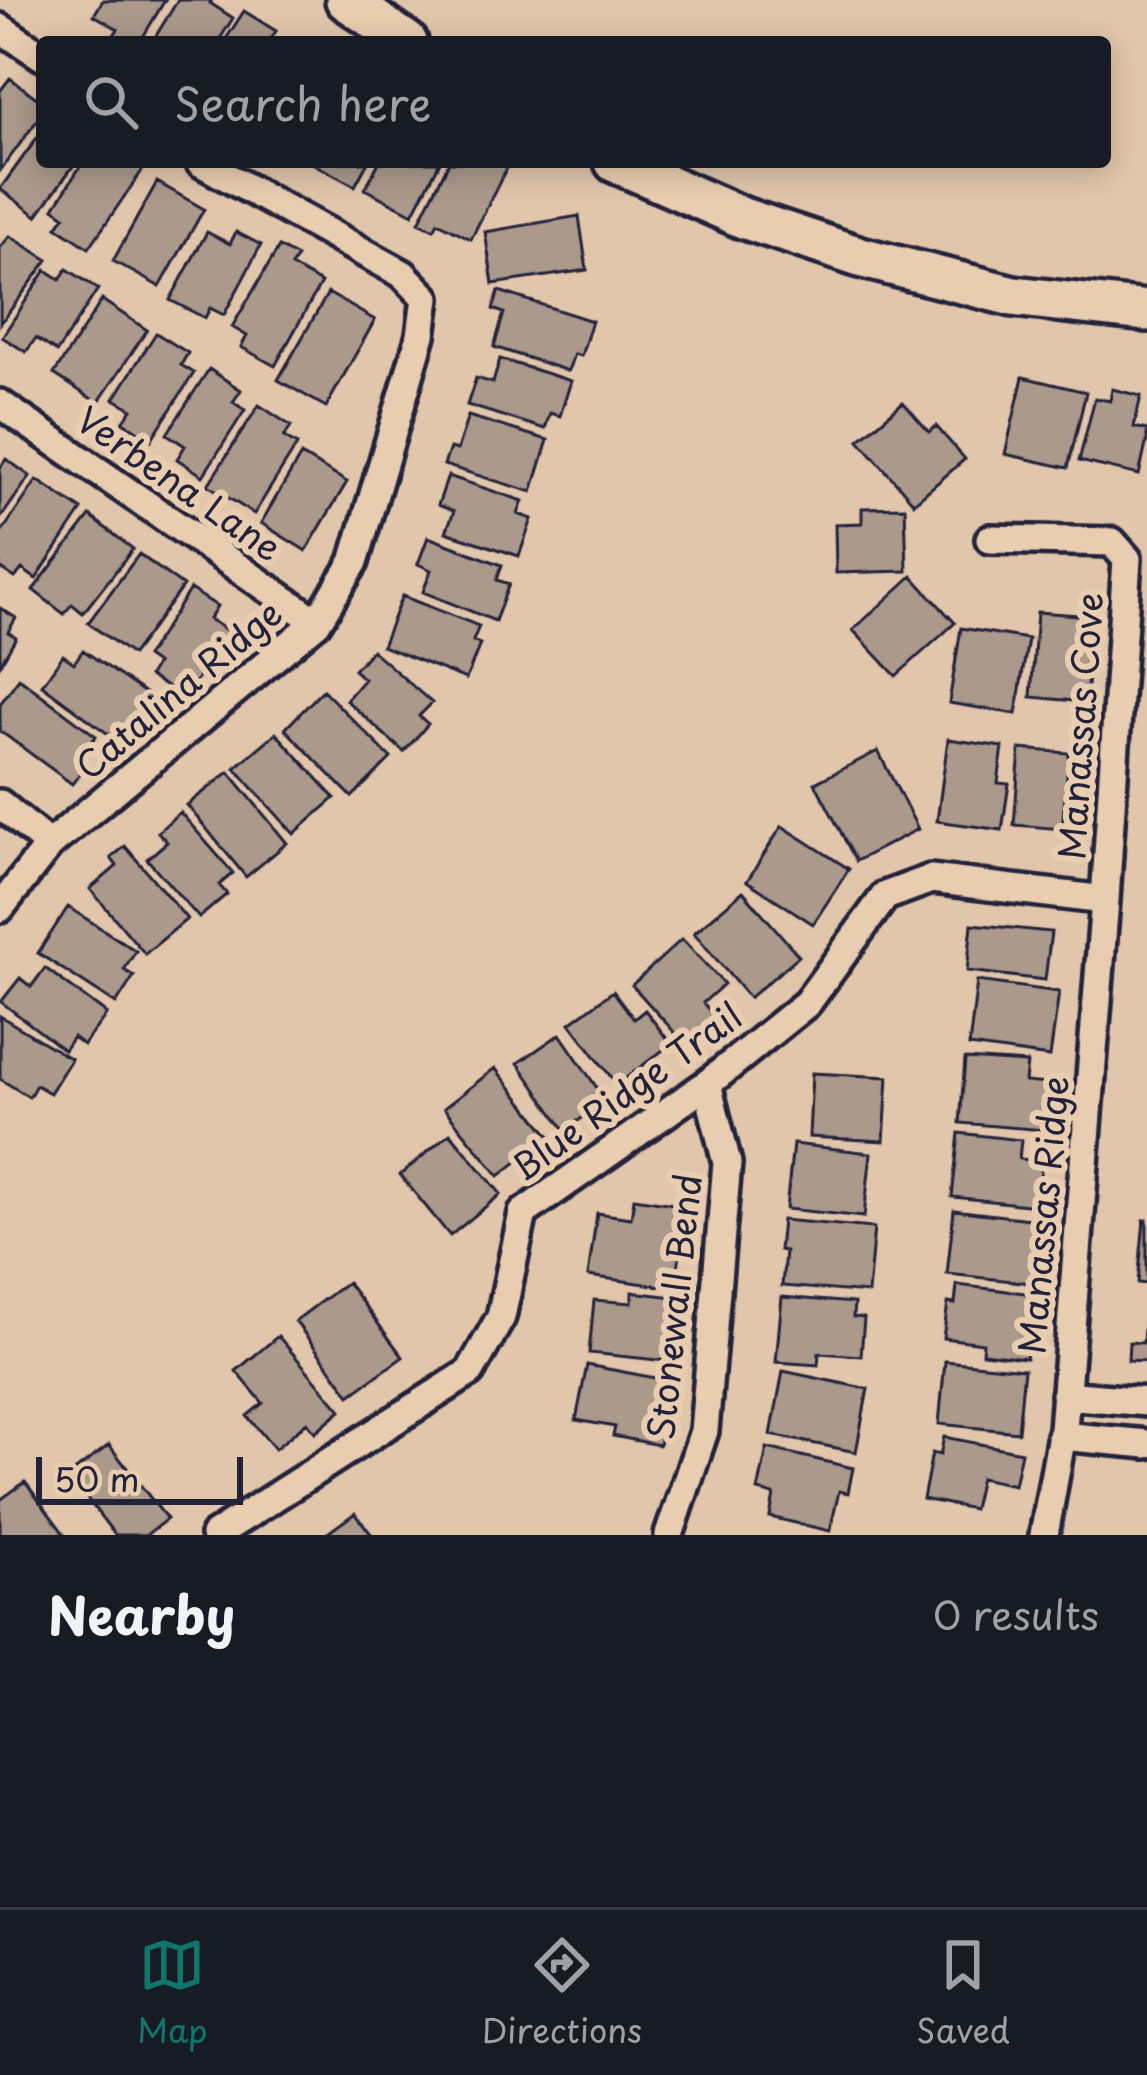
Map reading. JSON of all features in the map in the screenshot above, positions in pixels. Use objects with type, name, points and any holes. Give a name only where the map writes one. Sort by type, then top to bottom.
[{"type":"main road","points":[[346,0],[397,36]]},
{"type":"main road","points":[[629,168],[743,218],[860,256],[1013,296],[1147,311]]},
{"type":"street","points":[[0,28],[36,52]]},
{"type":"street","name":"Catalina Ridge","points":[[0,908],[49,845],[316,622],[355,562],[421,335],[426,298],[403,274],[211,168]]},
{"type":"street","name":"Verbena Lane","points":[[0,404],[316,622]]},
{"type":"street","name":"Manassas Cove","points":[[990,539],[1112,542],[1127,559],[1106,900]]},
{"type":"street","points":[[0,804],[49,845]]},
{"type":"street","name":"Blue Ridge Trail","points":[[215,1535],[470,1372],[501,1317],[523,1213],[707,1084],[806,1003],[885,896],[931,879],[1106,900]]},
{"type":"street","name":"Manassas Ridge","points":[[1044,1535],[1061,1436],[1106,900]]},
{"type":"street","name":"Stonewall Bend","points":[[670,1535],[704,1430],[722,1230],[727,1162],[707,1084]]},
{"type":"street","points":[[1065,1395],[1147,1402]]},
{"type":"street","points":[[1061,1436],[1147,1444]]},
{"type":"building","points":[[103,0],[165,0],[144,36],[113,36],[118,29],[94,15]]},
{"type":"building","points":[[178,0],[212,0],[233,18],[222,36],[156,36]]},
{"type":"building","points":[[244,11],[276,31],[273,36],[228,36]]},
{"type":"building","points":[[10,78],[36,98],[36,122],[0,171],[0,91]]},
{"type":"building","points":[[36,139],[36,168],[72,168],[37,216],[0,189]]},
{"type":"building","points":[[79,168],[144,168],[89,248],[57,227],[65,216],[54,208]]},
{"type":"building","points":[[321,168],[365,168],[355,186]]},
{"type":"building","points":[[376,168],[437,168],[413,214],[365,189]]},
{"type":"building","points":[[446,168],[506,168],[471,239],[438,222],[434,229],[419,222]]},
{"type":"building","points":[[157,182],[204,209],[160,287],[113,261]]},
{"type":"building","points":[[579,216],[587,270],[493,284],[485,232]]},
{"type":"building","points":[[207,232],[230,244],[236,232],[261,245],[224,315],[210,308],[205,318],[170,300]]},
{"type":"building","points":[[10,236],[48,260],[0,324],[0,248]]},
{"type":"building","points":[[279,247],[297,257],[291,266],[321,283],[275,366],[241,347],[247,336],[232,327]]},
{"type":"building","points":[[67,269],[98,289],[57,352],[36,338],[26,352],[2,337],[46,270],[60,279]]},
{"type":"building","points":[[499,291],[592,321],[581,356],[574,354],[568,371],[494,347],[504,313],[493,309]]},
{"type":"building","points":[[328,293],[375,320],[326,407],[278,380]]},
{"type":"building","points":[[102,300],[147,330],[98,403],[54,374]]},
{"type":"building","points":[[156,333],[188,353],[181,365],[194,373],[151,440],[123,422],[132,409],[114,399]]},
{"type":"building","points":[[500,359],[571,381],[560,416],[550,413],[545,429],[467,405],[476,378],[493,383]]},
{"type":"building","points":[[209,369],[241,390],[233,402],[245,410],[203,476],[177,459],[185,446],[167,434]]},
{"type":"building","points":[[1023,377],[1086,392],[1068,468],[1005,454]]},
{"type":"building","points":[[1112,389],[1141,396],[1134,427],[1147,430],[1147,440],[1139,475],[1079,461],[1095,398],[1110,401]]},
{"type":"building","points":[[903,402],[929,432],[936,426],[965,459],[914,503],[859,440]]},
{"type":"building","points":[[259,405],[291,426],[284,437],[297,445],[254,514],[208,485]]},
{"type":"building","points":[[468,416],[548,440],[532,492],[444,465],[450,448],[457,450]]},
{"type":"building","points":[[301,455],[347,482],[306,551],[261,523]]},
{"type":"building","points":[[6,459],[30,476],[0,519],[0,468]]},
{"type":"building","points":[[448,476],[523,501],[518,514],[532,519],[519,556],[446,532],[454,511],[438,505]]},
{"type":"building","points":[[37,480],[82,510],[36,579],[22,569],[15,578],[0,568],[0,535]]},
{"type":"building","points":[[905,507],[907,571],[836,573],[835,524],[862,523],[862,508]]},
{"type":"building","points":[[90,516],[133,549],[83,613],[72,604],[64,614],[33,590]]},
{"type":"building","points":[[428,537],[502,565],[497,580],[509,584],[495,621],[423,592],[431,570],[418,564]]},
{"type":"building","points":[[139,554],[183,586],[132,655],[88,623]]},
{"type":"building","points":[[912,576],[955,623],[896,676],[853,630]]},
{"type":"building","points":[[190,589],[217,606],[209,619],[228,631],[185,698],[149,676],[156,664],[146,657]]},
{"type":"building","points":[[402,596],[479,626],[473,641],[480,644],[466,679],[382,646]]},
{"type":"building","points":[[0,608],[16,618],[8,632],[16,637],[0,665]]},
{"type":"building","points":[[1037,612],[1092,616],[1086,702],[1031,697]]},
{"type":"building","points":[[961,628],[1028,639],[1016,714],[949,703]]},
{"type":"building","points":[[83,650],[151,697],[119,742],[42,685],[63,655],[74,663]]},
{"type":"building","points":[[372,650],[432,703],[419,716],[428,724],[404,752],[346,700],[364,679],[354,670]]},
{"type":"building","points":[[19,678],[96,736],[76,763],[84,769],[72,784],[0,731],[0,704]]},
{"type":"building","points":[[323,690],[391,758],[352,797],[285,729]]},
{"type":"building","points":[[276,733],[335,798],[294,834],[235,768]]},
{"type":"building","points":[[948,739],[1003,747],[998,783],[1009,784],[1002,830],[937,821]]},
{"type":"building","points":[[1020,749],[1069,753],[1062,829],[1014,825]]},
{"type":"building","points":[[878,751],[918,829],[856,861],[815,783]]},
{"type":"building","points":[[229,772],[287,843],[246,877],[187,805]]},
{"type":"building","points":[[180,812],[233,873],[219,885],[227,894],[199,918],[147,859],[167,842],[158,832]]},
{"type":"building","points":[[782,826],[849,869],[813,924],[747,881]]},
{"type":"building","points":[[125,846],[187,919],[145,954],[90,889],[117,866],[111,858]]},
{"type":"building","points":[[743,891],[799,956],[749,998],[694,933]]},
{"type":"building","points":[[68,907],[136,951],[124,970],[134,976],[116,1004],[38,953]]},
{"type":"building","points":[[972,924],[1051,932],[1045,980],[967,971]]},
{"type":"building","points":[[682,939],[724,984],[703,1003],[714,1016],[684,1043],[632,985]]},
{"type":"building","points":[[45,968],[107,1014],[83,1045],[73,1037],[64,1050],[1,1002],[20,978],[31,987]]},
{"type":"building","points":[[977,981],[1059,992],[1050,1057],[969,1046]]},
{"type":"building","points":[[613,991],[634,1019],[645,1010],[671,1044],[617,1085],[570,1023]]},
{"type":"building","points":[[0,1016],[71,1059],[50,1093],[36,1085],[29,1097],[0,1079]]},
{"type":"building","points":[[560,1034],[599,1091],[581,1104],[588,1114],[565,1130],[518,1063]]},
{"type":"building","points":[[965,1059],[1027,1063],[1025,1082],[1048,1084],[1044,1130],[960,1123]]},
{"type":"building","points":[[495,1068],[550,1136],[499,1176],[444,1108]]},
{"type":"building","points":[[812,1073],[888,1077],[884,1141],[809,1137]]},
{"type":"building","points":[[450,1133],[501,1194],[450,1236],[400,1175]]},
{"type":"building","points":[[959,1133],[1021,1140],[1019,1159],[1042,1161],[1037,1206],[952,1197]]},
{"type":"building","points":[[793,1144],[871,1153],[864,1217],[786,1209]]},
{"type":"building","points":[[634,1198],[687,1206],[675,1288],[588,1276],[597,1213],[631,1218]]},
{"type":"building","points":[[954,1210],[1038,1220],[1031,1283],[947,1274]]},
{"type":"building","points":[[782,1220],[874,1228],[868,1293],[782,1286]]},
{"type":"building","points":[[1147,1220],[1147,1284],[1138,1283]]},
{"type":"building","points":[[347,1282],[403,1357],[350,1395],[295,1321]]},
{"type":"building","points":[[957,1285],[1034,1294],[1026,1358],[982,1353],[983,1343],[943,1338],[948,1303],[955,1304]]},
{"type":"building","points":[[632,1292],[675,1297],[668,1361],[589,1353],[594,1300],[632,1303]]},
{"type":"building","points":[[782,1297],[854,1303],[853,1317],[864,1318],[861,1356],[819,1353],[818,1365],[776,1362]]},
{"type":"building","points":[[1146,1297],[1147,1361],[1128,1360],[1129,1342],[1143,1343]]},
{"type":"building","points":[[278,1336],[341,1410],[315,1432],[307,1422],[275,1449],[247,1416],[263,1403],[236,1371]]},
{"type":"building","points":[[945,1361],[1024,1369],[1018,1432],[939,1424]]},
{"type":"building","points":[[587,1365],[671,1381],[659,1445],[613,1436],[615,1427],[576,1420]]},
{"type":"building","points":[[783,1371],[868,1389],[856,1452],[771,1435]]},
{"type":"building","points":[[944,1437],[1021,1452],[1014,1485],[980,1478],[973,1509],[923,1499],[932,1453],[940,1455]]},
{"type":"building","points":[[109,1445],[167,1519],[146,1535],[115,1535],[69,1475]]},
{"type":"building","points":[[767,1448],[853,1468],[848,1493],[839,1491],[830,1531],[770,1517],[774,1495],[758,1491]]},
{"type":"building","points":[[25,1482],[65,1535],[0,1535],[0,1500]]},
{"type":"building","points":[[355,1513],[372,1535],[325,1535]]}]
